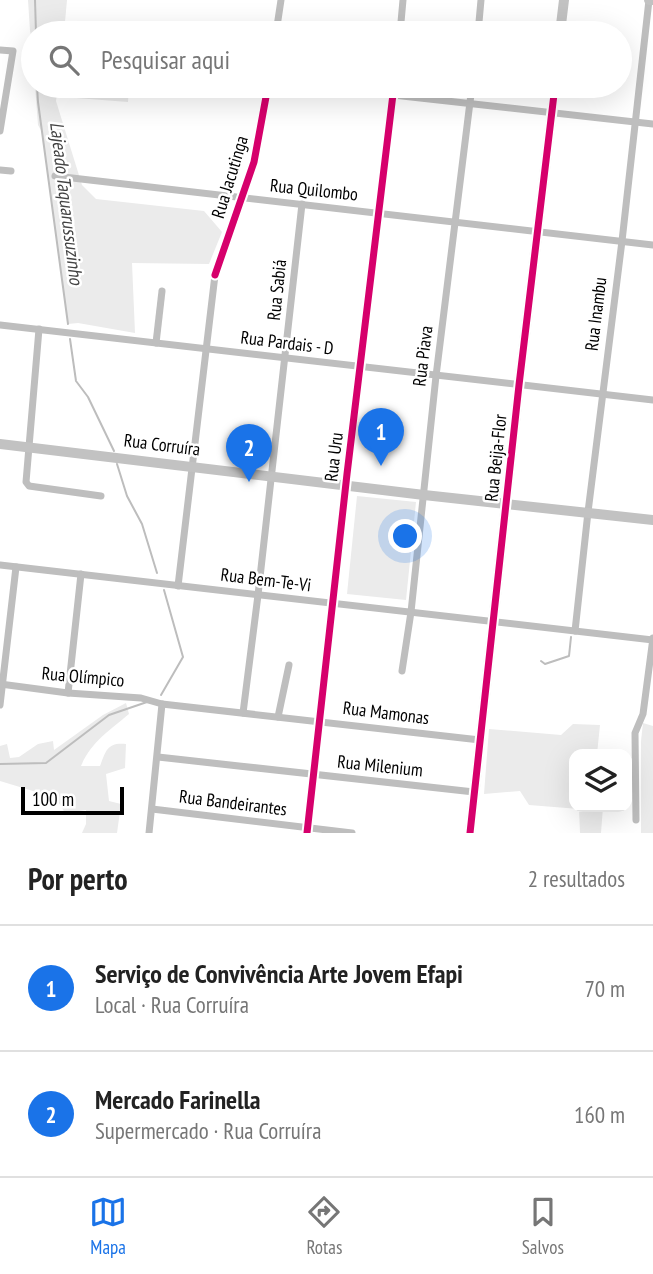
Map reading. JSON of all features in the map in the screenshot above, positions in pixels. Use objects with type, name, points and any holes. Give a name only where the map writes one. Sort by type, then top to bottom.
[{"type":"street","points":[[278,21],[281,0]]},
{"type":"street","points":[[401,21],[403,0]]},
{"type":"street","points":[[479,21],[481,0]]},
{"type":"street","points":[[562,21],[564,0]]},
{"type":"street","name":"Rua Inambu","points":[[575,631],[650,0]]},
{"type":"street","points":[[0,50],[13,51],[0,131]]},
{"type":"street","name":"Rua Jacutinga","points":[[178,586],[215,275],[254,162],[266,98]]},
{"type":"street","name":"Rua Uru","points":[[307,831],[393,98]]},
{"type":"street","points":[[419,98],[653,124]]},
{"type":"street","name":"Rua Piava","points":[[402,671],[471,98]]},
{"type":"street","name":"Rua Beija-Flor","points":[[470,833],[554,98]]},
{"type":"street","points":[[0,170],[11,171]]},
{"type":"street","name":"Rua Quilombo","points":[[55,176],[653,245]]},
{"type":"street","name":"Rua Sabiá","points":[[243,713],[302,204]]},
{"type":"street","points":[[156,343],[162,291]]},
{"type":"street","name":"Rua Pardais - D","points":[[0,325],[653,400]]},
{"type":"street","points":[[39,329],[26,482],[29,486],[101,496]]},
{"type":"street","name":"Rua Corruíra","points":[[0,444],[653,520]]},
{"type":"street","name":"Rua Bem-Te-Vi","points":[[0,565],[653,639]]},
{"type":"street","points":[[0,705],[16,567]]},
{"type":"street","points":[[68,693],[81,574]]},
{"type":"street","points":[[636,820],[635,733],[643,713],[653,639]]},
{"type":"street","points":[[278,717],[289,666]]},
{"type":"street","name":"Rua Olímpico","points":[[1,685],[141,698],[162,704]]},
{"type":"street","points":[[149,833],[162,704]]},
{"type":"street","name":"Rua Mamonas","points":[[162,704],[480,740]]},
{"type":"street","name":"Rua Milenium","points":[[158,757],[474,792]]},
{"type":"street","name":"Rua Bandeirantes","points":[[152,809],[307,831],[352,833]]},
{"type":"shaded area","points":[[28,0],[67,0],[65,21],[29,21]]},
{"type":"shaded area","points":[[36,98],[56,98],[82,185],[96,199],[204,211],[222,232],[209,264],[132,263],[135,333],[78,323],[68,324],[42,132],[38,125]]},
{"type":"shaded area","points":[[76,98],[128,98],[128,102]]},
{"type":"shaded area","points":[[357,496],[416,502],[406,600],[347,594]]},
{"type":"shaded area","points":[[126,703],[129,714],[96,743],[81,766],[100,766],[111,746],[126,744],[125,768],[106,774],[109,801],[121,804],[117,833],[82,833],[86,824],[86,810],[65,813],[56,798],[0,781],[0,746],[7,744],[10,758],[19,757],[38,744],[53,741],[54,750],[103,715]]},
{"type":"shaded area","points":[[643,723],[653,726],[653,833],[641,833]]},
{"type":"shaded area","points":[[573,724],[600,725],[598,749],[569,749],[569,808],[529,805],[520,791],[484,794],[489,729],[561,735]]},
{"type":"shaded area","points":[[579,812],[603,812],[601,833],[580,833]]},
{"type":"waterway","name":"Lajeado Taquarussuzinho","points":[[35,0],[36,21]]},
{"type":"waterway","name":"Lajeado Taquarussuzinho","points":[[38,98],[68,324]]},
{"type":"waterway","name":"Lajeado Taquarussuzinho","points":[[70,339],[76,381],[88,397],[114,451]]},
{"type":"waterway","name":"Lajeado Taquarussuzinho","points":[[117,464],[127,496],[142,524],[157,573]]},
{"type":"waterway","name":"Lajeado Taquarussuzinho","points":[[161,695],[183,657],[164,590]]},
{"type":"waterway","points":[[541,661],[545,664],[569,656],[571,637]]},
{"type":"waterway","name":"Lajeado Taquarussuzinho","points":[[0,764],[46,763],[109,715],[147,702]]},
{"type":"cycle path","points":[[215,275],[254,162],[266,98]]},
{"type":"cycle path","points":[[307,833],[393,98]]},
{"type":"cycle path","points":[[470,833],[554,98]]},
{"type":"place","name":"Serviço de Convivência Arte Jovem Efapi","points":[[381,466]]},
{"type":"place","name":"Mercado Farinella","points":[[249,482]]}]
